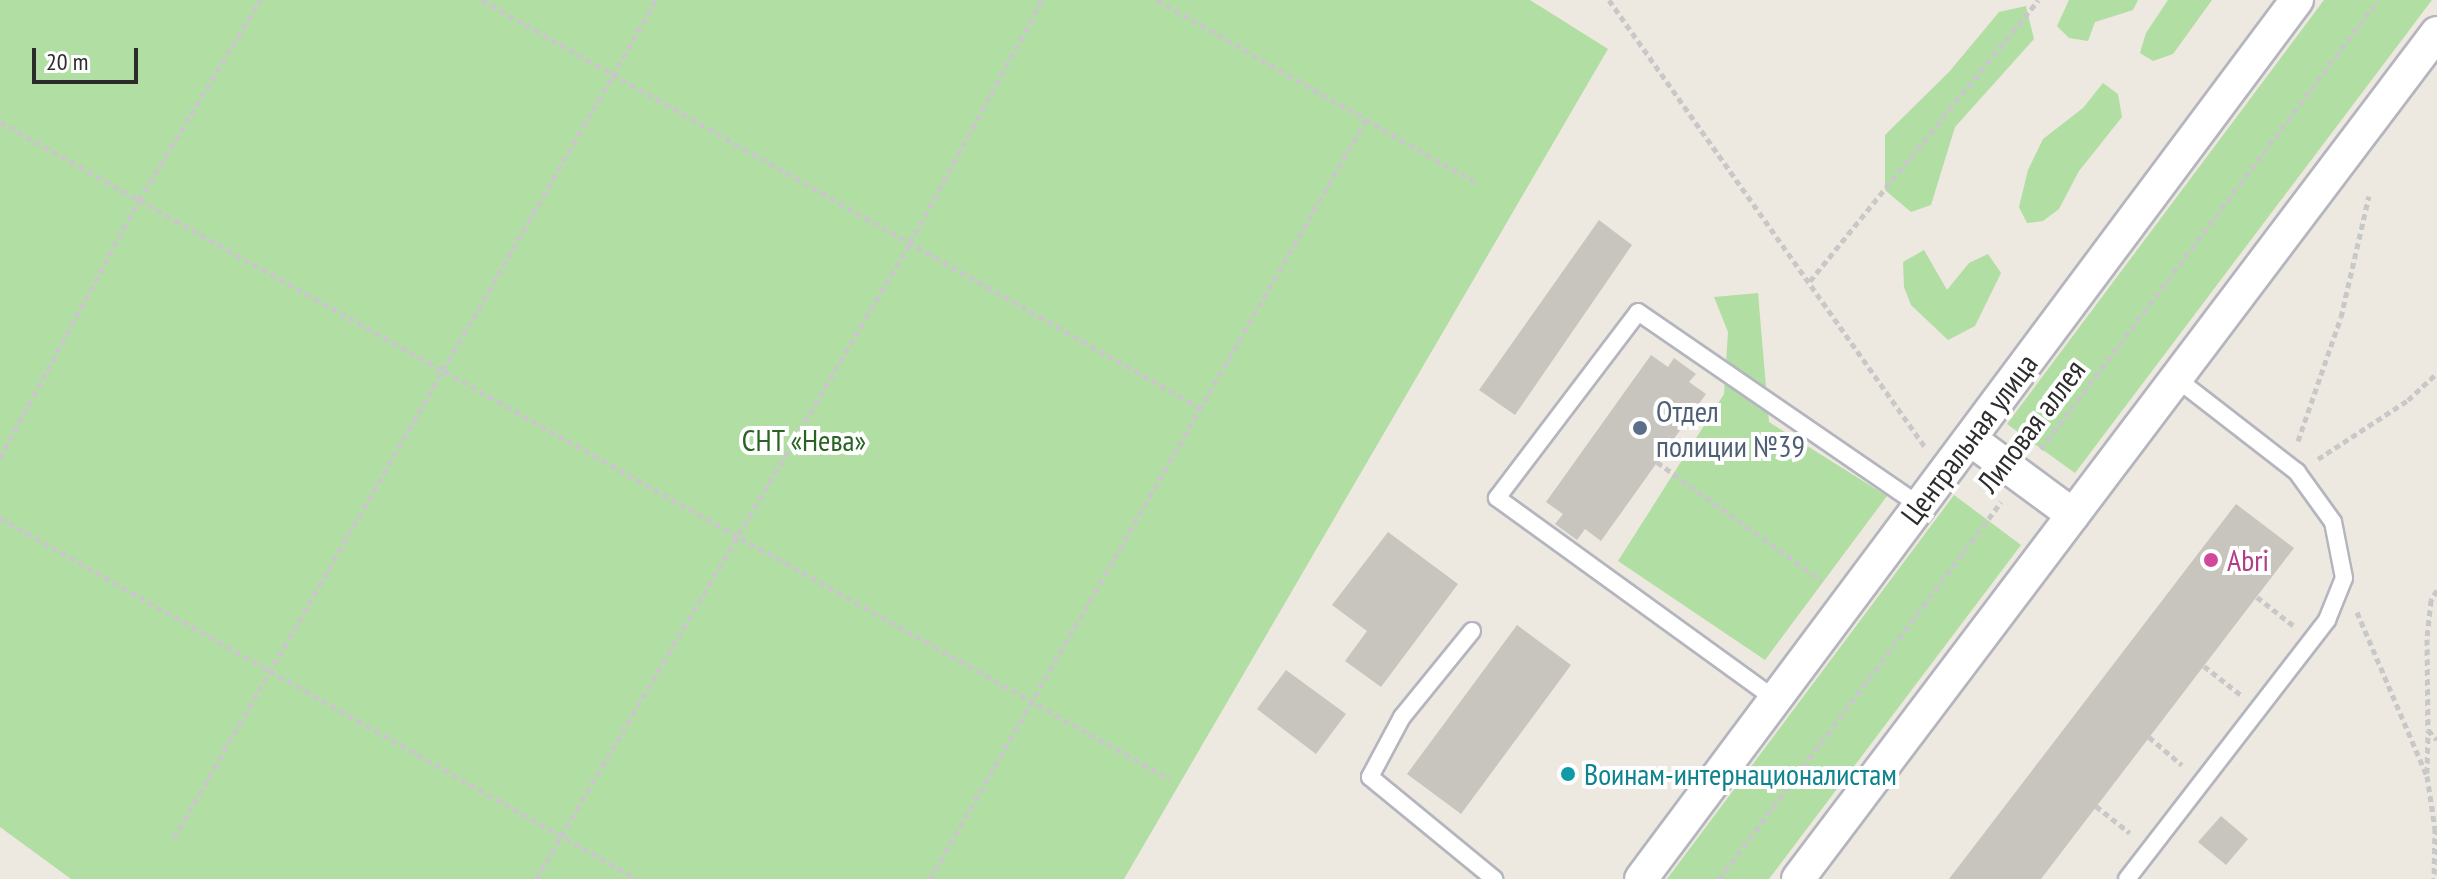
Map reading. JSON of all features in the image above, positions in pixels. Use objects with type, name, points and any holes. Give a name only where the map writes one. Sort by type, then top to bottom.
[{"type":"street","name":"Центральная улица","points":[[1641,879],[2297,0]]},
{"type":"street","points":[[1798,879],[2437,33]]},
{"type":"street","points":[[1970,439],[2073,515]]},
{"type":"lane","points":[[1775,699],[1497,498],[1638,312],[1920,506]]},
{"type":"lane","points":[[2127,879],[2327,620],[2344,578],[2333,522],[2293,469],[2176,378]]},
{"type":"lane","points":[[1472,631],[1402,717],[1370,777],[1494,879]]},
{"type":"path","points":[[0,458],[139,200],[260,0]]},
{"type":"path","points":[[482,0],[1202,409]]},
{"type":"path","points":[[174,838],[273,673],[656,0]]},
{"type":"path","points":[[536,879],[910,243],[1042,0]]},
{"type":"path","points":[[1157,0],[1478,184]]},
{"type":"path","points":[[1609,0],[1925,447]]},
{"type":"path","points":[[1810,281],[2038,0]]},
{"type":"path","name":"Липовая аллея","points":[[1719,879],[2378,0]]},
{"type":"path","points":[[930,879],[1366,120]]},
{"type":"path","points":[[0,122],[1170,779]]},
{"type":"path","points":[[2293,469],[2341,317],[2369,196]]},
{"type":"path","points":[[2293,469],[2408,400],[2437,373]]},
{"type":"path","points":[[1657,462],[1835,590]]},
{"type":"path","points":[[0,518],[637,879]]},
{"type":"path","points":[[2344,578],[2427,776]]},
{"type":"path","points":[[2434,879],[2435,828],[2427,776],[2427,639],[2431,600],[2437,590]]},
{"type":"path","points":[[2257,597],[2312,640]]},
{"type":"path","points":[[2204,666],[2258,709]]},
{"type":"path","points":[[2428,730],[2437,740]]},
{"type":"path","points":[[2149,737],[2202,782]]},
{"type":"path","points":[[2096,806],[2150,849]]},
{"type":"green space","name":"СНТ «Нева»","points":[[0,0],[1530,0],[1608,49],[1124,879],[71,879],[0,827]]},
{"type":"green space","points":[[2069,0],[2138,0],[2133,10],[2095,22],[2088,41],[2069,38],[2057,26]]},
{"type":"green space","points":[[2168,0],[2212,0],[2173,54],[2153,61],[2140,53],[2146,33]]},
{"type":"green space","points":[[2324,0],[2432,0],[2075,473],[2007,424]]},
{"type":"green space","points":[[2026,6],[2034,39],[1955,127],[1931,205],[1911,212],[1885,190],[1885,135],[1949,72],[1999,12]]},
{"type":"green space","points":[[2103,83],[2118,94],[2122,117],[2079,171],[2059,209],[2043,221],[2027,223],[2019,207],[2028,170],[2043,139],[2083,108]]},
{"type":"green space","points":[[1924,250],[1947,290],[1969,263],[1988,254],[2001,273],[1975,326],[1948,340],[1911,305],[1904,287],[1903,262]]},
{"type":"green space","points":[[1758,293],[1769,422],[1887,496],[1765,660],[1618,561],[1724,394],[1728,332],[1714,297]]},
{"type":"green space","points":[[1954,495],[2021,545],[1769,879],[1667,879]]},
{"type":"building","points":[[1599,220],[1632,245],[1515,415],[1479,390]]},
{"type":"building","name":"Отдел полиции №39","points":[[1651,355],[1668,367],[1674,358],[1696,374],[1689,382],[1706,394],[1601,541],[1585,529],[1577,540],[1555,524],[1563,514],[1546,502]]},
{"type":"building","points":[[2236,504],[2294,548],[2041,879],[1949,879]]},
{"type":"building","points":[[1388,532],[1458,584],[1381,687],[1345,661],[1367,631],[1332,605]]},
{"type":"building","points":[[1517,625],[1571,665],[1461,814],[1407,774]]},
{"type":"building","points":[[1286,670],[1346,714],[1316,754],[1257,709]]},
{"type":"building","points":[[2221,816],[2248,839],[2226,865],[2198,842]]},
{"type":"place","name":"Отдел полиции №39","points":[[1640,428]]},
{"type":"place","name":"Abri","points":[[2211,560]]},
{"type":"place","name":"Воинам-интернационалистам","points":[[1568,774]]}]
